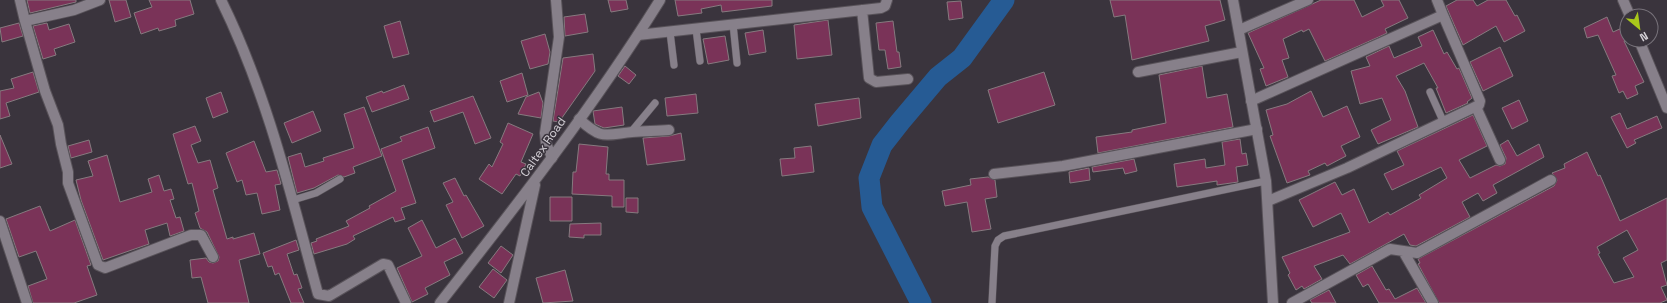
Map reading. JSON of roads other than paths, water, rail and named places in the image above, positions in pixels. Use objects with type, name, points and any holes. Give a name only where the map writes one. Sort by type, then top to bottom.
[{"type":"street","points":[[20,0],[44,91],[58,125],[68,172],[68,183],[98,265],[105,268],[192,235],[201,235],[213,257]]},
{"type":"street","points":[[25,21],[74,10],[100,0]]},
{"type":"street","points":[[221,0],[258,88],[293,200],[318,294],[329,296],[383,264],[388,265],[406,303]]},
{"type":"street","points":[[552,158],[546,143],[545,133],[558,37],[556,0]]},
{"type":"street","name":"Caltex Road","points":[[440,303],[552,158],[638,35],[660,0]]},
{"type":"street","points":[[638,35],[881,8],[885,6],[887,0]]},
{"type":"street","points":[[1233,0],[1266,181],[1273,303]]},
{"type":"street","points":[[1239,30],[1308,0]]},
{"type":"street","points":[[1268,201],[1348,168],[1476,107],[1480,101],[1437,0]]},
{"type":"street","points":[[862,10],[869,78],[876,82],[908,79]]},
{"type":"street","points":[[1251,101],[1443,15]]},
{"type":"street","points":[[1642,48],[1667,108]]},
{"type":"street","points":[[1138,72],[1242,52]]},
{"type":"street","points":[[1476,107],[1500,160]]},
{"type":"street","points":[[579,119],[590,130],[602,135],[614,136],[631,132],[669,130]]},
{"type":"street","points":[[994,174],[1063,166],[1257,129]]},
{"type":"street","points":[[1292,303],[1385,252],[1396,249],[1417,253],[1551,180]]},
{"type":"street","points":[[509,303],[535,181]]},
{"type":"street","points":[[0,221],[27,303]]},
{"type":"street","points":[[1403,251],[1434,303]]},
{"type":"lane","points":[[733,24],[737,63]]},
{"type":"lane","points":[[696,28],[700,61]]},
{"type":"lane","points":[[670,32],[674,65]]},
{"type":"lane","points":[[1430,92],[1444,123]]},
{"type":"lane","points":[[631,132],[655,104]]},
{"type":"lane","points":[[293,200],[316,193],[340,179]]},
{"type":"lane","points":[[992,303],[995,246],[998,240],[1004,236],[1266,181]]},
{"type":"waterway","points":[[921,303],[872,207],[869,178],[882,145],[938,77],[962,58],[1004,0]]}]
